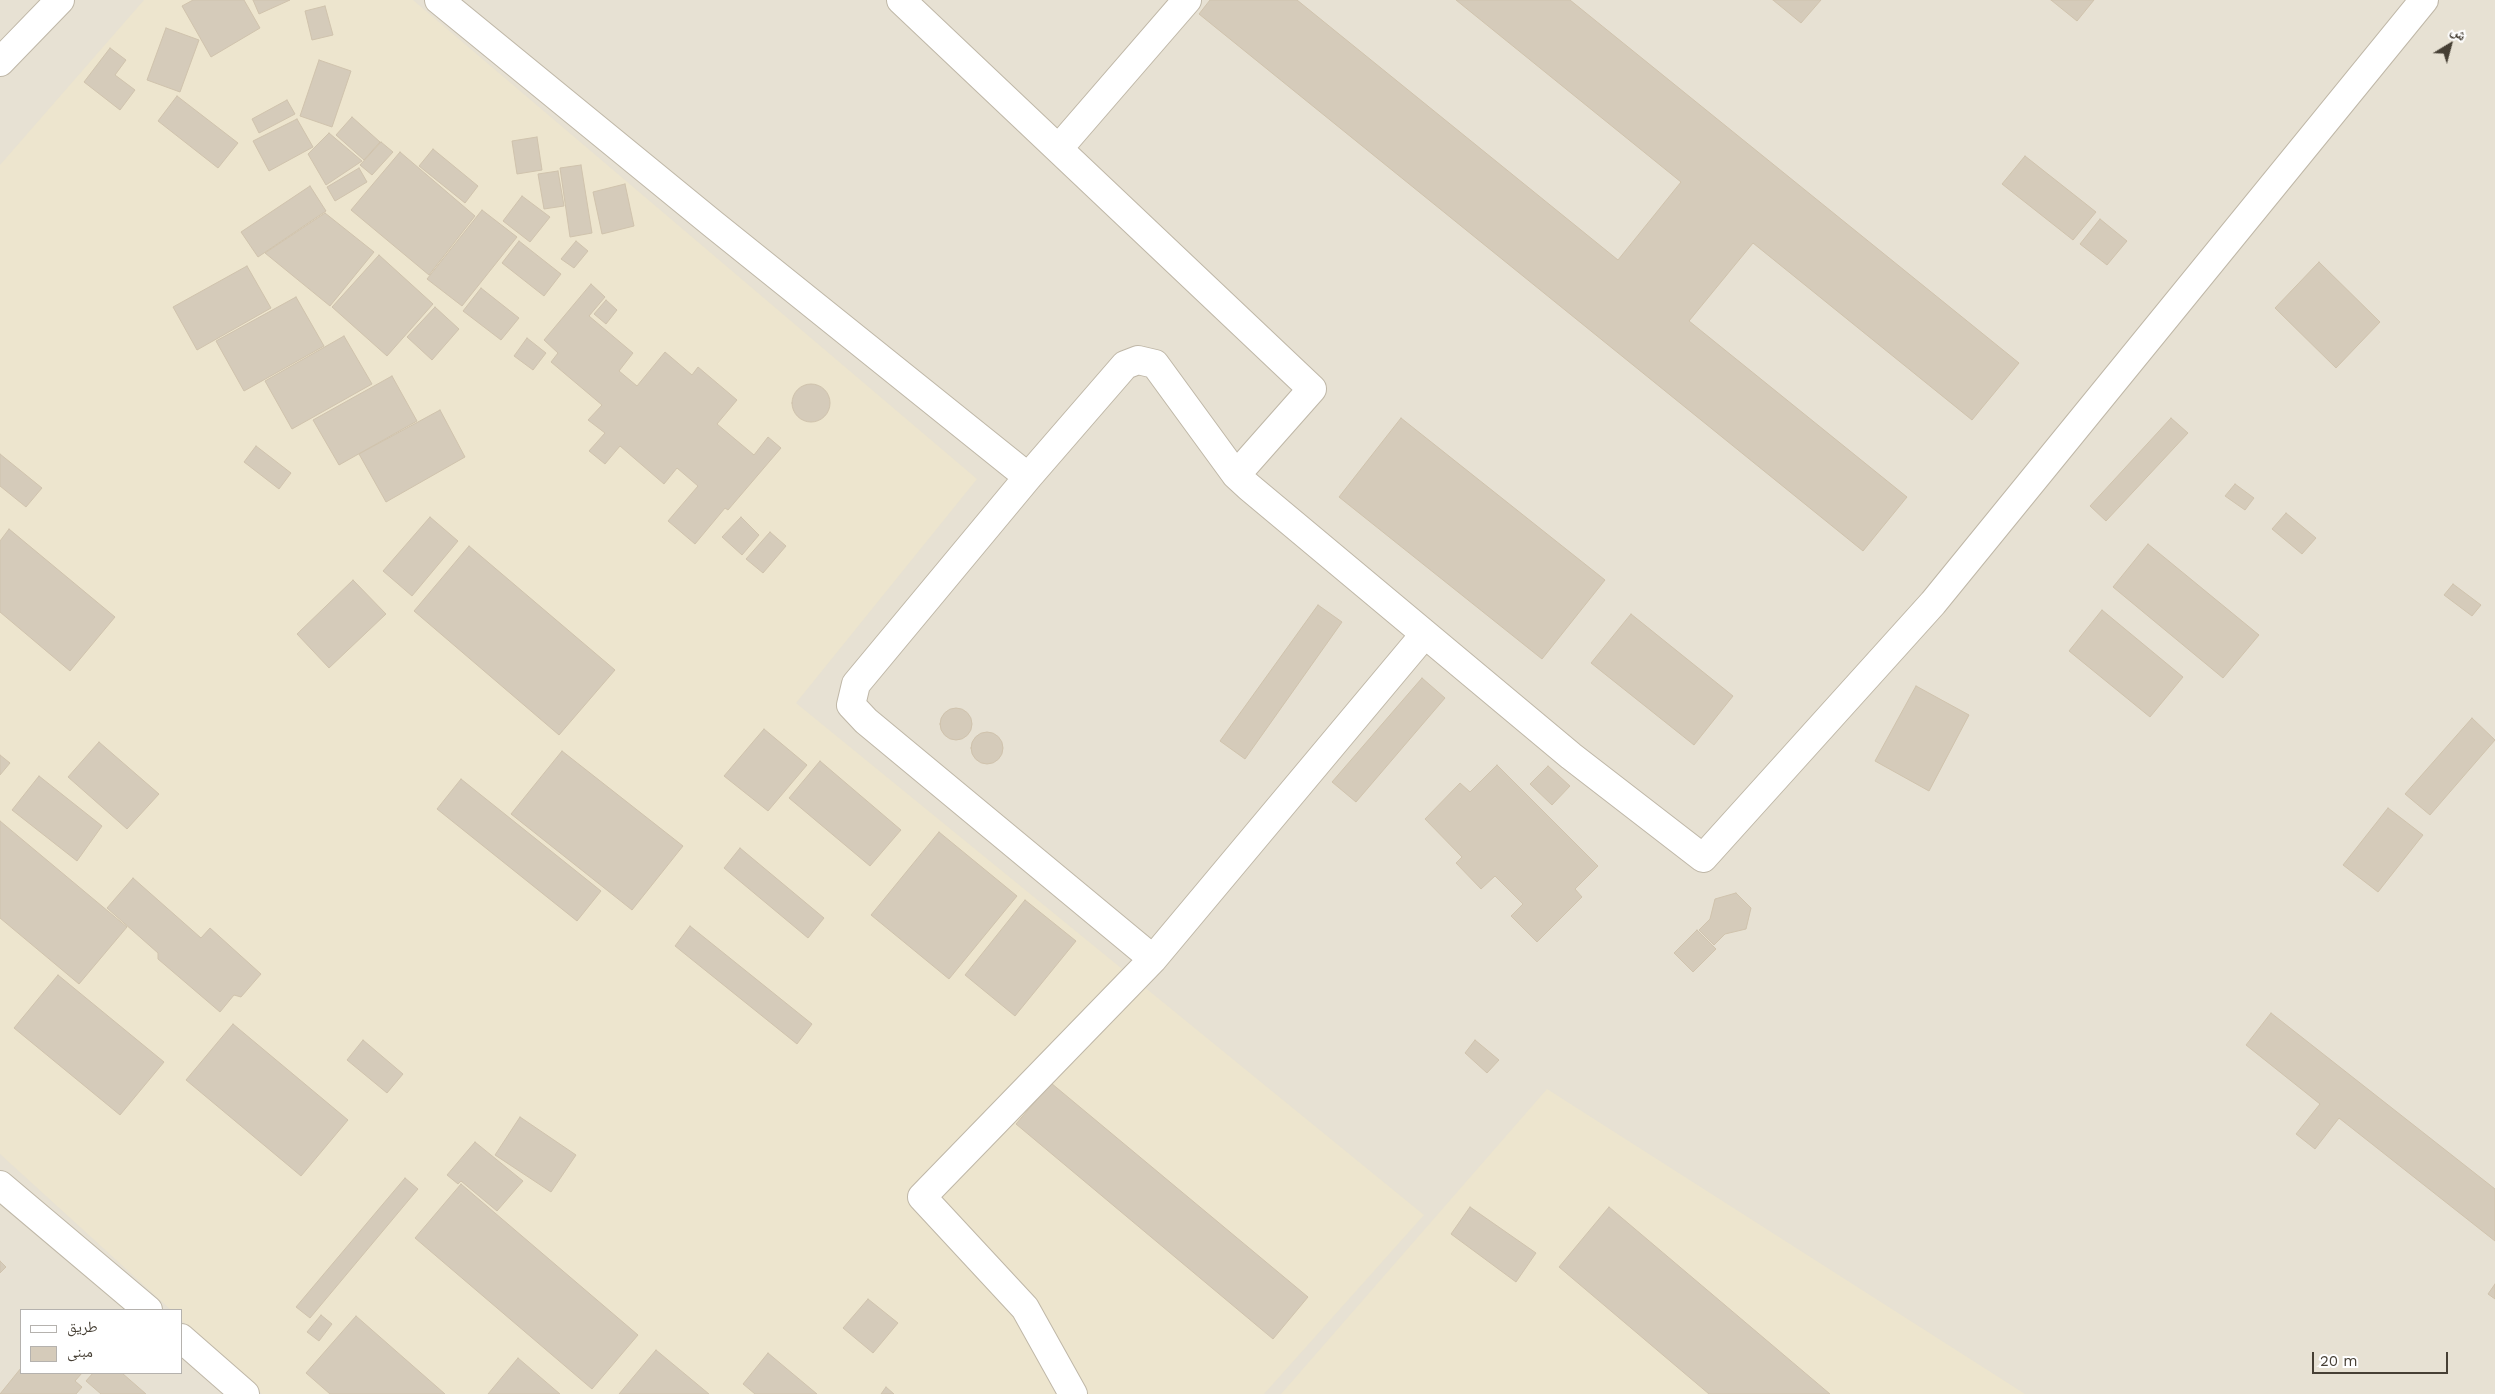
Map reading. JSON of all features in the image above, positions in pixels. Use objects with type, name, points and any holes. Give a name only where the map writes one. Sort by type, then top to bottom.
[{"type":"street","points":[[0,62],[60,0]]},
{"type":"street","points":[[440,0],[713,224],[1028,477]]},
{"type":"street","points":[[901,0],[1312,389],[1236,475]]},
{"type":"street","points":[[1058,148],[1186,0]]},
{"type":"street","points":[[1152,959],[866,721],[851,705],[856,684],[1028,477],[1125,365],[1138,360],[1155,364],[1236,475],[1424,635],[1571,756],[1703,858],[1933,603],[2424,0]]},
{"type":"street","points":[[1073,1394],[1025,1308],[922,1198],[1152,959],[1424,635]]},
{"type":"street","points":[[0,1185],[147,1309]]},
{"type":"street","points":[[182,1339],[245,1394]]},
{"type":"shaded area","points":[[0,0],[2495,0],[2495,1394],[0,1394]]},
{"type":"shaded area","points":[[144,0],[413,0],[977,479],[796,703],[1424,1215],[1264,1394],[262,1394],[182,1321],[182,1309],[170,1309],[0,1154],[0,165]]},
{"type":"shaded area","points":[[1547,1089],[2025,1394],[1281,1394]]},
{"type":"building","points":[[193,0],[244,0],[260,28],[211,57],[182,6]]},
{"type":"building","points":[[253,0],[290,0],[259,14]]},
{"type":"building","points":[[1210,0],[1297,0],[1618,260],[1681,182],[1456,0],[1570,0],[2019,363],[1972,420],[1753,243],[1689,321],[1907,497],[1863,551],[1199,14]]},
{"type":"building","points":[[1773,0],[1821,0],[1801,23]]},
{"type":"building","points":[[2051,0],[2094,0],[2077,21]]},
{"type":"building","points":[[325,6],[333,35],[312,40],[305,11]]},
{"type":"building","points":[[166,28],[199,40],[180,92],[147,80]]},
{"type":"building","points":[[110,48],[126,60],[115,75],[135,90],[120,110],[84,82]]},
{"type":"building","points":[[319,60],[351,71],[332,127],[300,116]]},
{"type":"building","points":[[177,96],[238,143],[218,168],[158,121]]},
{"type":"building","points":[[287,100],[295,114],[259,133],[252,119]]},
{"type":"building","points":[[352,117],[380,142],[364,160],[336,135]]},
{"type":"building","points":[[297,119],[313,147],[269,171],[253,141]]},
{"type":"building","points":[[329,133],[362,161],[326,185],[308,154]]},
{"type":"building","points":[[537,137],[542,170],[517,174],[512,141]]},
{"type":"building","points":[[381,142],[393,152],[372,175],[360,165]]},
{"type":"building","points":[[433,149],[478,186],[465,203],[419,166]]},
{"type":"building","points":[[400,152],[475,216],[429,275],[351,210]]},
{"type":"building","points":[[2025,156],[2096,212],[2073,240],[2002,184]]},
{"type":"building","points":[[581,165],[592,233],[570,237],[560,168]]},
{"type":"building","points":[[359,168],[367,182],[335,201],[327,187]]},
{"type":"building","points":[[558,171],[564,206],[544,209],[538,174]]},
{"type":"building","points":[[625,184],[634,226],[602,234],[593,192]]},
{"type":"building","points":[[310,186],[326,211],[258,257],[241,232]]},
{"type":"building","points":[[522,196],[550,217],[530,242],[503,221]]},
{"type":"building","points":[[482,210],[517,237],[462,306],[427,279]]},
{"type":"building","points":[[325,213],[374,252],[330,306],[265,253]]},
{"type":"building","points":[[2100,219],[2127,241],[2107,265],[2080,244]]},
{"type":"building","points":[[519,241],[561,274],[544,296],[502,263]]},
{"type":"building","points":[[576,241],[588,251],[574,268],[561,259]]},
{"type":"building","points":[[379,255],[433,304],[387,356],[332,307]]},
{"type":"building","points":[[2319,262],[2380,322],[2336,368],[2275,308]]},
{"type":"building","points":[[247,266],[271,308],[197,350],[173,307]]},
{"type":"building","points":[[591,284],[605,297],[589,316],[633,353],[619,371],[637,386],[665,352],[692,375],[698,367],[737,400],[717,424],[754,455],[768,437],[781,448],[728,510],[725,508],[695,544],[668,521],[698,486],[677,468],[664,484],[620,446],[605,464],[589,451],[605,433],[588,420],[602,405],[551,362],[558,353],[544,340]]},
{"type":"building","points":[[481,288],[519,318],[501,340],[463,311]]},
{"type":"building","points":[[296,297],[324,346],[244,391],[216,341]]},
{"type":"building","points":[[606,300],[617,310],[606,324],[594,314]]},
{"type":"building","points":[[435,307],[459,329],[432,360],[407,337]]},
{"type":"building","points":[[344,336],[372,384],[292,429],[265,381]]},
{"type":"building","points":[[527,338],[546,353],[533,370],[514,356]]},
{"type":"building","points":[[392,376],[417,421],[339,465],[313,420]]},
{"type":"building","points":[[811,384],[824,390],[830,403],[824,416],[811,422],[798,416],[792,403],[798,390]]},
{"type":"building","points":[[440,410],[465,457],[386,502],[359,454]]},
{"type":"building","points":[[1401,418],[1605,580],[1542,659],[1339,497]]},
{"type":"building","points":[[2171,418],[2188,433],[2106,521],[2090,506]]},
{"type":"building","points":[[256,446],[291,473],[279,489],[244,462]]},
{"type":"building","points":[[0,454],[42,488],[26,507],[0,486]]},
{"type":"building","points":[[2235,484],[2254,498],[2245,510],[2225,496]]},
{"type":"building","points":[[2286,513],[2316,538],[2302,554],[2272,529]]},
{"type":"building","points":[[430,517],[458,541],[412,596],[383,571]]},
{"type":"building","points":[[741,517],[759,535],[742,555],[722,537]]},
{"type":"building","points":[[9,529],[115,617],[70,671],[0,612],[0,541]]},
{"type":"building","points":[[770,532],[786,546],[763,573],[746,559]]},
{"type":"building","points":[[2148,544],[2259,635],[2223,678],[2113,587]]},
{"type":"building","points":[[469,546],[615,670],[559,735],[414,611]]},
{"type":"building","points":[[353,580],[386,614],[329,668],[297,634]]},
{"type":"building","points":[[2453,584],[2481,605],[2472,616],[2444,595]]},
{"type":"building","points":[[1318,605],[1342,622],[1245,759],[1220,741]]},
{"type":"building","points":[[2102,610],[2183,677],[2150,717],[2069,651]]},
{"type":"building","points":[[1631,614],[1733,696],[1694,745],[1591,663]]},
{"type":"building","points":[[1422,678],[1445,698],[1356,802],[1332,782]]},
{"type":"building","points":[[1916,686],[1969,715],[1929,791],[1875,761]]},
{"type":"building","points":[[956,708],[962,709],[967,713],[971,718],[971,730],[967,735],[962,739],[956,740],[950,739],[945,735],[941,730],[940,724],[941,718],[945,713],[950,709]]},
{"type":"building","points":[[2472,718],[2495,740],[2430,815],[2405,794]]},
{"type":"building","points":[[764,729],[807,765],[768,811],[724,776]]},
{"type":"building","points":[[987,732],[993,733],[998,737],[1002,742],[1002,754],[998,759],[993,763],[987,764],[981,763],[976,759],[972,754],[971,748],[972,742],[976,737],[981,733]]},
{"type":"building","points":[[99,742],[159,794],[127,829],[68,777]]},
{"type":"building","points":[[562,751],[683,846],[632,910],[511,814]]},
{"type":"building","points":[[0,755],[10,763],[0,775]]},
{"type":"building","points":[[820,761],[901,830],[870,866],[789,798]]},
{"type":"building","points":[[1497,765],[1598,866],[1575,889],[1582,897],[1537,942],[1511,916],[1523,904],[1495,876],[1481,889],[1456,863],[1462,857],[1425,819],[1460,783],[1470,792]]},
{"type":"building","points":[[1548,766],[1570,786],[1552,805],[1530,784]]},
{"type":"building","points":[[39,776],[102,826],[77,861],[12,810]]},
{"type":"building","points":[[461,779],[601,891],[577,921],[437,809]]},
{"type":"building","points":[[2388,808],[2423,835],[2378,892],[2343,865]]},
{"type":"building","points":[[0,821],[127,927],[79,984],[0,918]]},
{"type":"building","points":[[939,832],[1017,896],[949,979],[871,915]]},
{"type":"building","points":[[740,848],[824,918],[808,938],[724,868]]},
{"type":"building","points":[[133,878],[201,938],[210,928],[261,974],[241,997],[234,995],[220,1012],[158,959],[158,953],[107,908]]},
{"type":"building","points":[[1736,893],[1751,908],[1746,929],[1725,934],[1714,945],[1699,930],[1710,919],[1715,899]]},
{"type":"building","points":[[1025,900],[1076,941],[1015,1016],[965,975]]},
{"type":"building","points":[[690,926],[812,1024],[797,1044],[675,946]]},
{"type":"building","points":[[1697,930],[1716,949],[1693,972],[1674,953]]},
{"type":"building","points":[[58,975],[164,1062],[120,1115],[14,1028]]},
{"type":"building","points":[[2271,1013],[2495,1189],[2495,1241],[2339,1118],[2315,1149],[2296,1134],[2320,1104],[2246,1045]]},
{"type":"building","points":[[233,1024],[348,1120],[301,1176],[186,1080]]},
{"type":"building","points":[[363,1040],[403,1074],[387,1093],[347,1060]]},
{"type":"building","points":[[1475,1040],[1499,1060],[1487,1073],[1465,1053]]},
{"type":"building","points":[[1051,1083],[1308,1297],[1273,1339],[1016,1124]]},
{"type":"building","points":[[520,1117],[576,1155],[551,1192],[495,1155]]},
{"type":"building","points":[[475,1142],[523,1181],[497,1211],[461,1181],[458,1184],[447,1175]]},
{"type":"building","points":[[405,1178],[418,1189],[310,1318],[296,1307]]},
{"type":"building","points":[[461,1184],[638,1335],[592,1389],[415,1238]]},
{"type":"building","points":[[1470,1207],[1536,1253],[1516,1282],[1451,1234]]},
{"type":"building","points":[[1609,1207],[1830,1394],[1709,1394],[1559,1267]]},
{"type":"building","points":[[0,1261],[6,1267],[0,1273]]},
{"type":"building","points":[[2495,1284],[2495,1299],[2488,1294]]},
{"type":"building","points":[[868,1299],[898,1323],[873,1353],[843,1328]]},
{"type":"building","points":[[321,1315],[332,1324],[319,1341],[307,1332]]},
{"type":"building","points":[[356,1316],[445,1394],[330,1394],[306,1373]]},
{"type":"building","points":[[656,1350],[709,1394],[619,1394]]},
{"type":"building","points":[[768,1353],[817,1394],[755,1394],[743,1384]]},
{"type":"building","points":[[518,1358],[560,1394],[488,1394]]},
{"type":"building","points":[[20,1369],[20,1374],[81,1374],[75,1381],[82,1387],[76,1394],[0,1394]]},
{"type":"building","points":[[92,1374],[123,1374],[146,1394],[101,1394],[86,1381]]},
{"type":"building","points":[[886,1387],[894,1394],[881,1394]]}]
